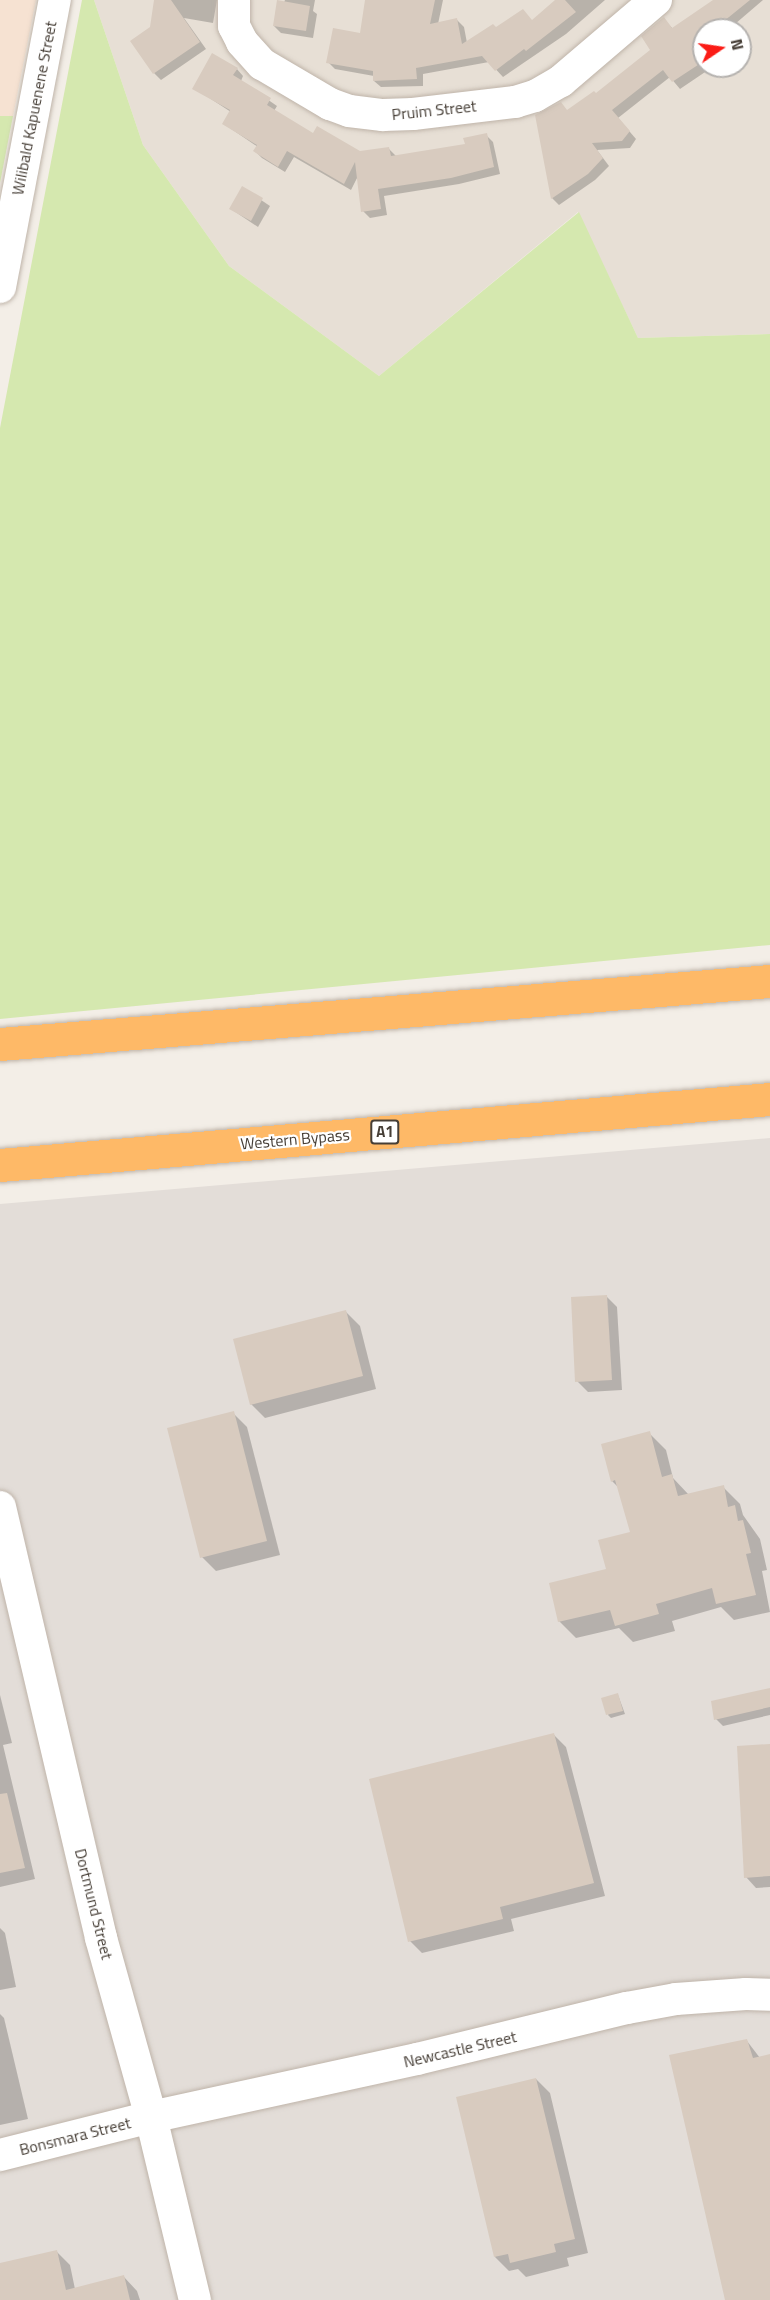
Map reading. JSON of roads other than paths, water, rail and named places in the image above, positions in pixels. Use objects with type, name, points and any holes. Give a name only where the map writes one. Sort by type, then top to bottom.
[{"type":"highway","points":[[0,1044],[770,981]]},
{"type":"highway","name":"Western Bypass","points":[[0,1165],[770,1099]]},
{"type":"street","name":"Wilibald Kapuenene Street","points":[[0,287],[55,0]]},
{"type":"street","name":"Pruim Street","points":[[234,0],[234,26],[242,42],[262,64],[330,104],[349,111],[383,115],[424,113],[515,102],[535,96],[561,81],[656,0]]},
{"type":"street","name":"Dortmund Street","points":[[0,1507],[101,1938],[150,2117],[195,2300]]},
{"type":"street","name":"Newcastle Street","points":[[150,2117],[417,2059],[627,2008],[676,1999],[746,1994],[770,1995]]},
{"type":"street","name":"Bonsmara Street","points":[[0,2155],[150,2117]]}]
